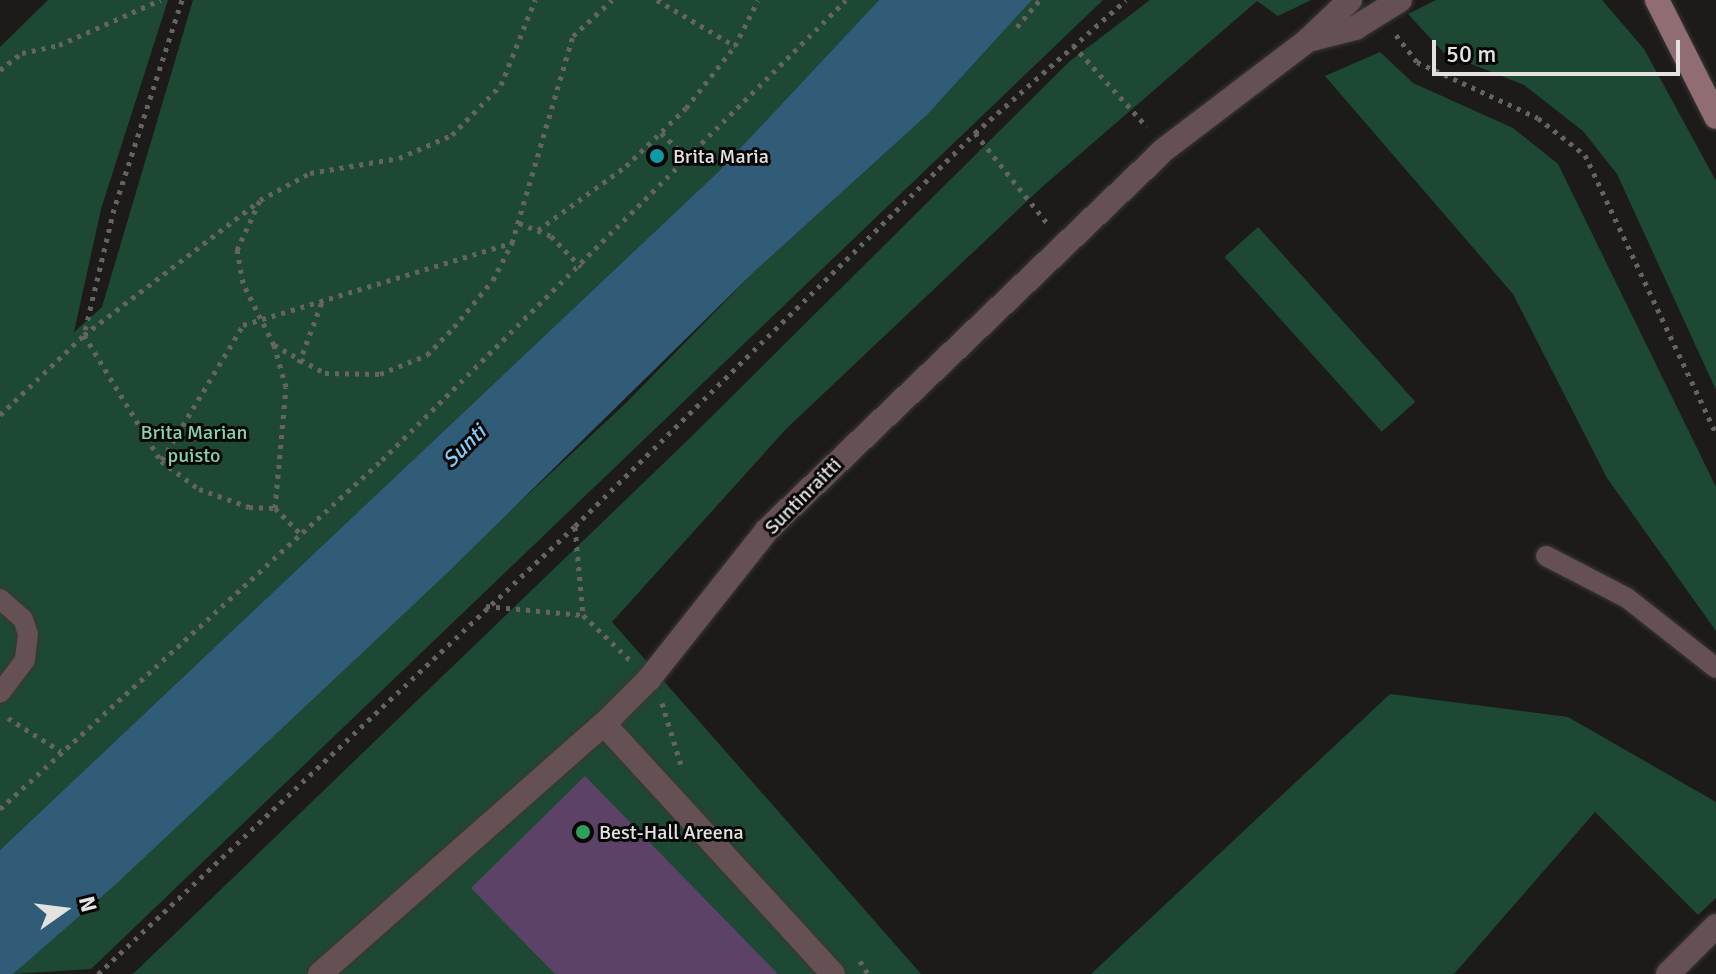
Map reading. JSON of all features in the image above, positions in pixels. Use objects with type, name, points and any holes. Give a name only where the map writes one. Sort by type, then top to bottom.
[{"type":"main road","points":[[1657,0],[1716,117]]},
{"type":"street","name":"Suntinraitti","points":[[320,974],[604,724],[649,679],[767,530],[1165,149],[1308,40],[1350,0]]},
{"type":"street","name":"Suntinraitti","points":[[1308,40],[1355,28],[1391,6]]},
{"type":"street","points":[[604,724],[833,974]]},
{"type":"street","points":[[1668,974],[1716,926]]},
{"type":"lane","points":[[1546,556],[1627,598],[1716,668]]},
{"type":"lane","points":[[0,599],[23,619],[28,634],[25,660],[0,693]]},
{"type":"path","points":[[0,70],[22,53],[59,45],[160,0]]},
{"type":"path","points":[[182,0],[114,209],[84,335],[161,461],[199,489],[249,507],[275,508],[301,534]]},
{"type":"path","points":[[0,415],[84,335],[260,200],[310,173],[399,158],[452,135],[501,85],[535,0]]},
{"type":"path","points":[[274,345],[299,363],[325,373],[380,374],[427,355],[493,280],[519,223],[573,36],[612,0]]},
{"type":"path","points":[[657,0],[735,46]]},
{"type":"path","points":[[538,230],[661,133],[735,46],[758,0]]},
{"type":"path","points":[[0,809],[301,534],[581,267],[846,0]]},
{"type":"path","points":[[1017,27],[1040,0]]},
{"type":"path","points":[[98,974],[486,606],[575,526],[975,133],[1126,0]]},
{"type":"path","points":[[1391,6],[1417,62],[1538,118],[1585,155],[1716,434]]},
{"type":"path","points":[[1073,45],[1165,149]]},
{"type":"path","points":[[661,133],[689,159]]},
{"type":"path","points":[[975,133],[1063,247]]},
{"type":"path","points":[[260,200],[237,250],[258,318],[274,345],[286,387],[275,508]]},
{"type":"path","points":[[519,223],[538,230],[581,267]]},
{"type":"path","points":[[161,461],[243,325],[512,243]]},
{"type":"path","points":[[299,363],[323,299]]},
{"type":"path","points":[[575,526],[583,615]]},
{"type":"path","points":[[486,606],[583,615],[649,679],[691,778]]},
{"type":"path","points":[[0,713],[60,751]]},
{"type":"path","points":[[856,956],[868,974]]},
{"type":"green space","name":"Brita Marian puisto","points":[[48,0],[168,0],[101,209],[74,332],[102,307],[193,0],[879,0],[718,172],[0,850],[0,47]]},
{"type":"green space","points":[[1032,0],[1103,0],[91,969],[13,974],[626,403],[755,271],[927,115]]},
{"type":"green space","points":[[1150,0],[1311,0],[1278,16],[1257,1],[1042,187],[786,429],[612,622],[921,974],[133,974],[691,437],[1070,61]]},
{"type":"green space","points":[[1436,0],[1602,0],[1644,49],[1716,181],[1716,390],[1617,174],[1583,131],[1524,85],[1444,53],[1408,14]]},
{"type":"green space","points":[[1380,52],[1413,83],[1513,128],[1558,164],[1716,487],[1716,631],[1607,478],[1513,294],[1325,76]]},
{"type":"green space","points":[[1258,227],[1415,402],[1382,432],[1225,257]]},
{"type":"green space","points":[[1390,694],[1568,717],[1716,802],[1716,898],[1698,915],[1595,812],[1454,974],[1091,974]]},
{"type":"water","name":"Sunti","points":[[879,0],[1032,0],[927,115],[755,271],[445,575],[116,884],[13,974],[0,974],[0,850],[718,172]]},
{"type":"building","name":"Best‑Hall Areena","points":[[585,776],[778,974],[555,974],[471,888]]},
{"type":"place","name":"Brita Maria","points":[[657,156]]},
{"type":"place","name":"Best‑Hall Areena","points":[[583,832]]}]
